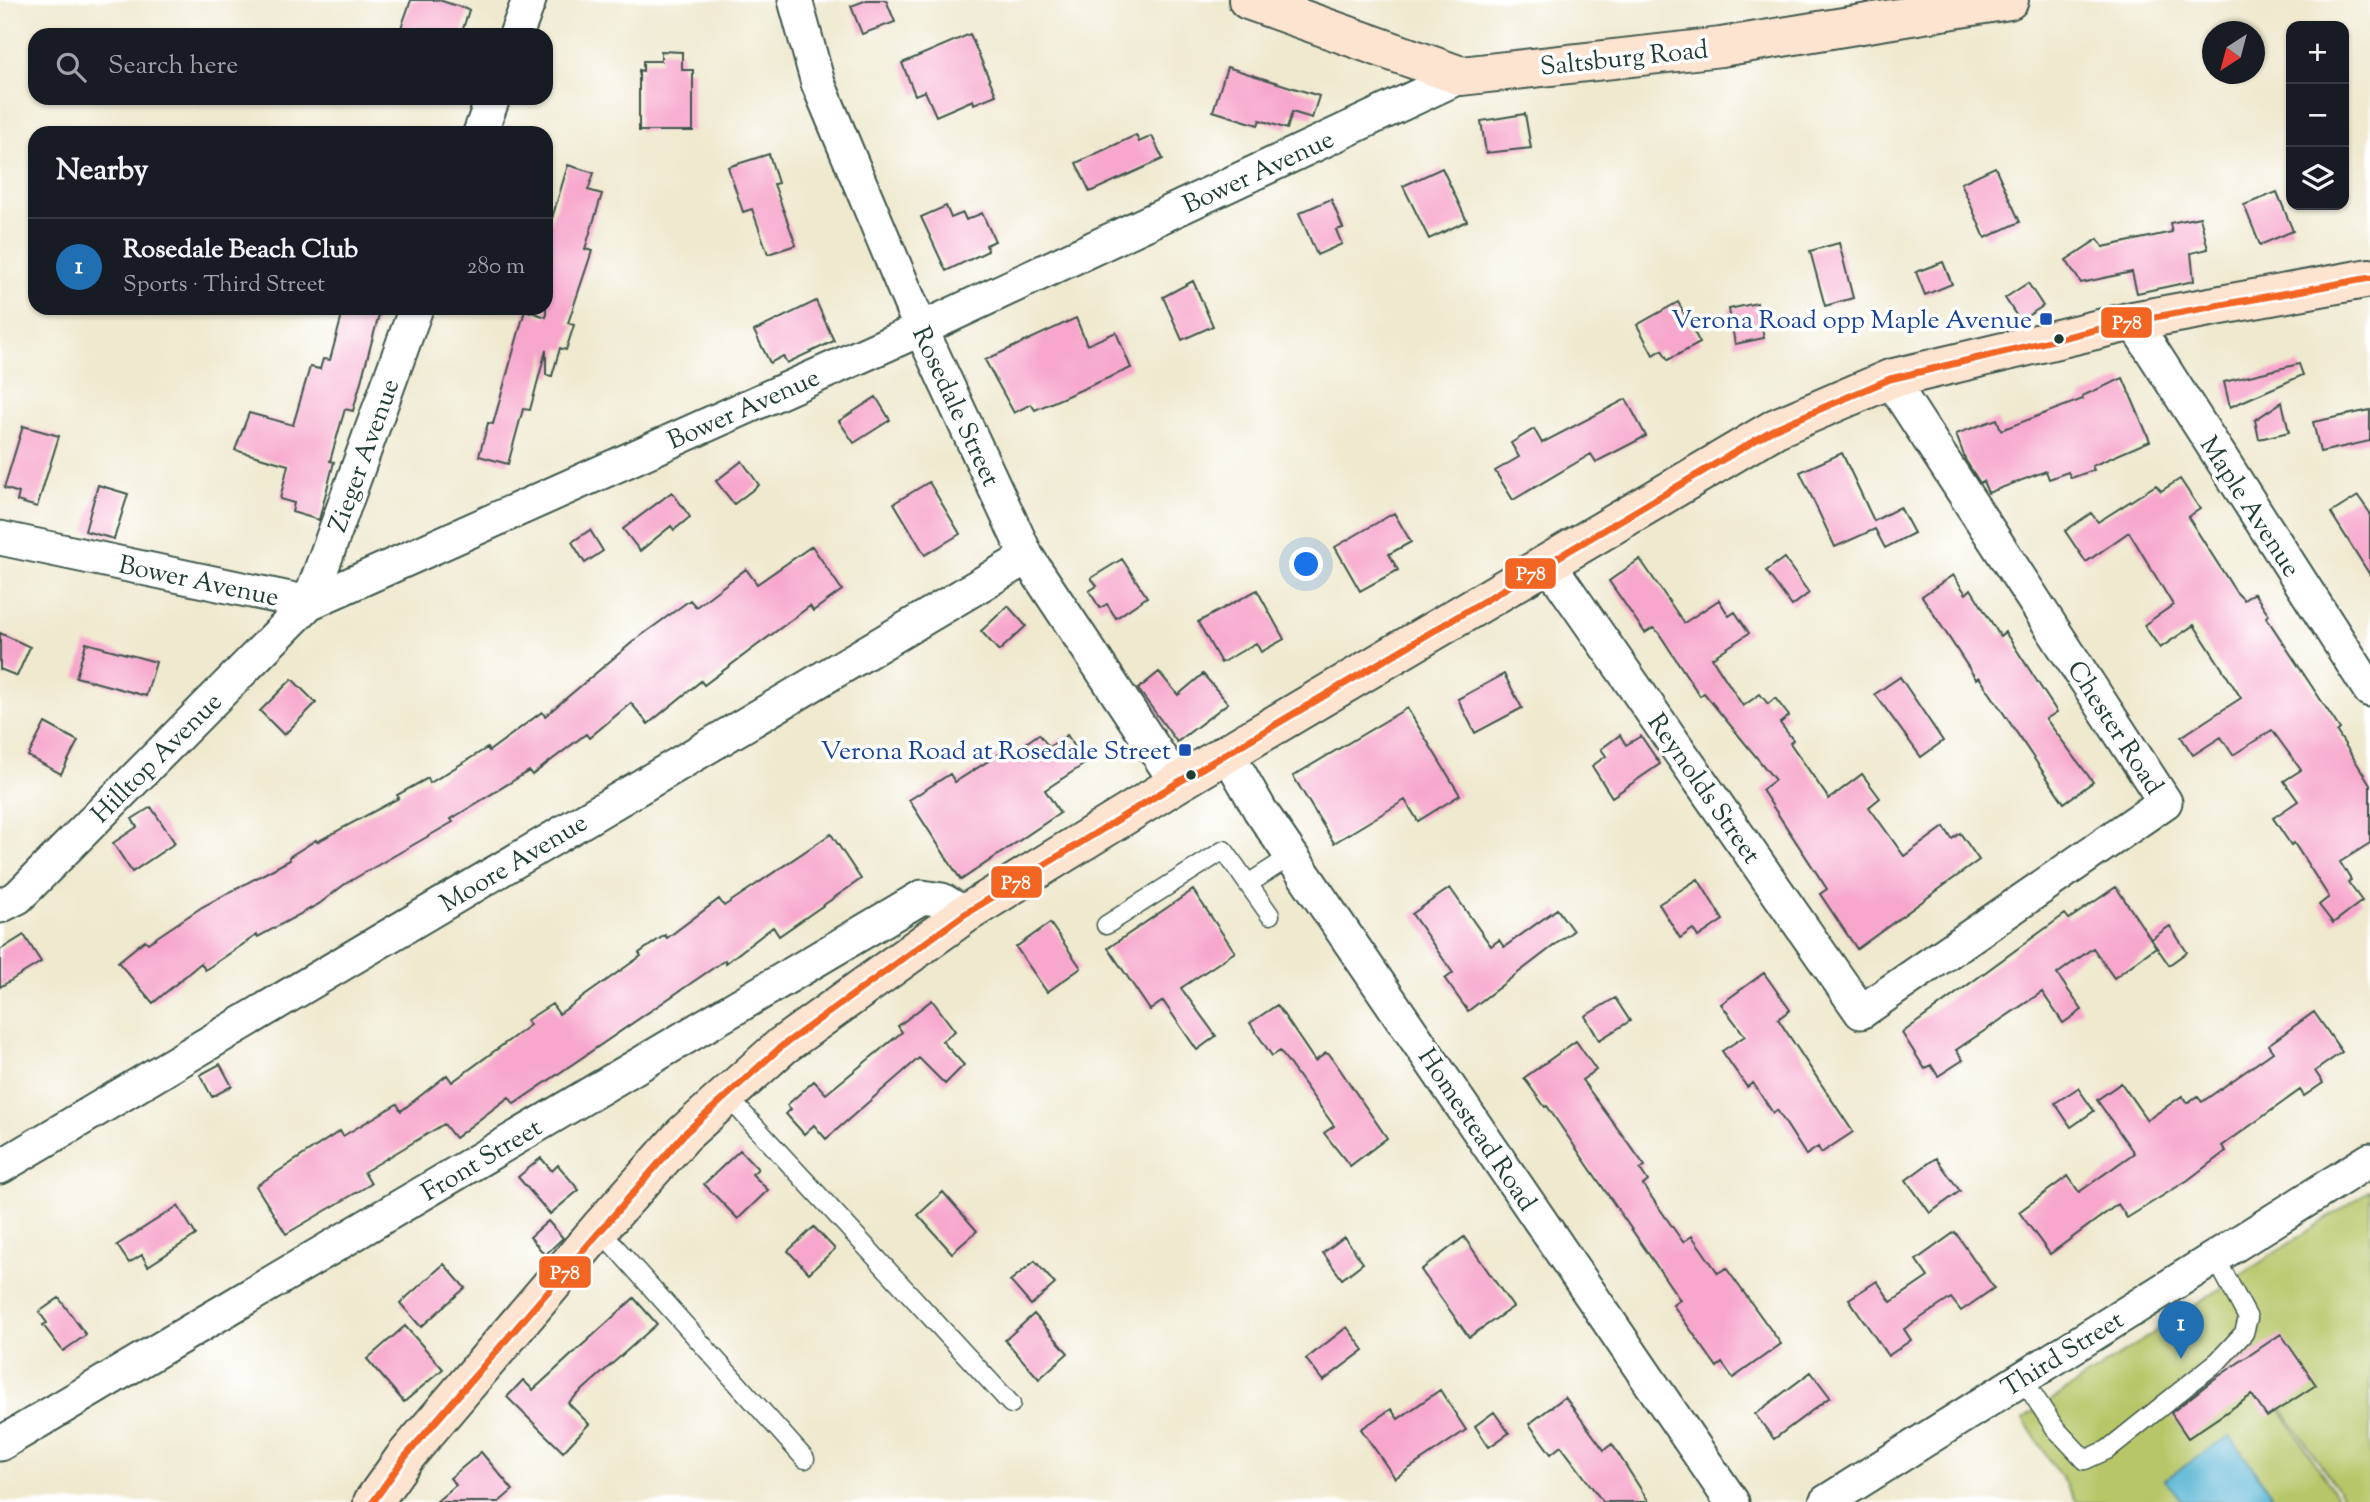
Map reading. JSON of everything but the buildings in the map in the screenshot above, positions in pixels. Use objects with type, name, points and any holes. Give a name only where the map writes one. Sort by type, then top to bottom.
[{"type":"street","points":[[519,28],[529,0]]},
{"type":"street","name":"Rosedale Street","points":[[795,0],[818,83],[921,329],[1027,556],[1177,783]]},
{"type":"street","name":"Saltsburg Road","points":[[1248,0],[1461,76],[1721,47],[2009,0]]},
{"type":"street","name":"Bower Avenue","points":[[0,538],[309,603],[921,329],[1461,76]]},
{"type":"street","points":[[483,126],[490,105]]},
{"type":"street","points":[[373,1502],[405,1457],[599,1229],[684,1134],[782,1046],[965,914],[1177,783],[1776,428],[1890,379],[2133,321],[2370,278]]},
{"type":"street","name":"Zieger Avenue","points":[[309,603],[413,315]]},
{"type":"street","name":"Maple Avenue","points":[[2133,321],[2370,690]]},
{"type":"street","name":"Chester Road","points":[[1861,1012],[2165,802],[1890,379]]},
{"type":"street","name":"Moore Avenue","points":[[0,1167],[1027,556]]},
{"type":"street","name":"Reynolds Street","points":[[1549,564],[1861,1012]]},
{"type":"street","name":"Hilltop Avenue","points":[[0,906],[18,897],[309,603]]},
{"type":"street","name":"Homestead Road","points":[[1228,754],[1291,856],[1732,1502]]},
{"type":"street","name":"Front Street","points":[[0,1444],[922,897],[942,900],[965,914]]},
{"type":"street","name":"Third Street","points":[[1826,1502],[2370,1160]]},
{"type":"lane","points":[[1107,925],[1224,850],[1270,915]]},
{"type":"lane","points":[[1248,884],[1291,856]]},
{"type":"lane","points":[[727,1096],[1011,1404]]},
{"type":"lane","points":[[599,1229],[805,1459]]},
{"type":"lane","points":[[2022,1378],[2055,1428],[2085,1460],[2107,1450],[2218,1362],[2244,1333],[2248,1318],[2215,1257]]},
{"type":"green space","points":[[2370,1190],[2370,1502],[2347,1502],[2238,1345],[2341,1502],[2077,1502],[2023,1419]]},
{"type":"water","points":[[2230,1436],[2277,1502],[2182,1502],[2165,1479]]},
{"type":"transit line","name":"P78","points":[[373,1502],[405,1457],[684,1134],[782,1046],[965,914],[1177,783],[1776,428],[1890,379],[2133,321],[2370,278]]},
{"type":"place","name":"Verona Road opp Maple Avenue","points":[[2046,319]]},
{"type":"place","name":"Verona Road at Rosedale Street","points":[[1185,750]]},
{"type":"place","name":"Rosedale Beach Club","points":[[2181,1359]]}]
